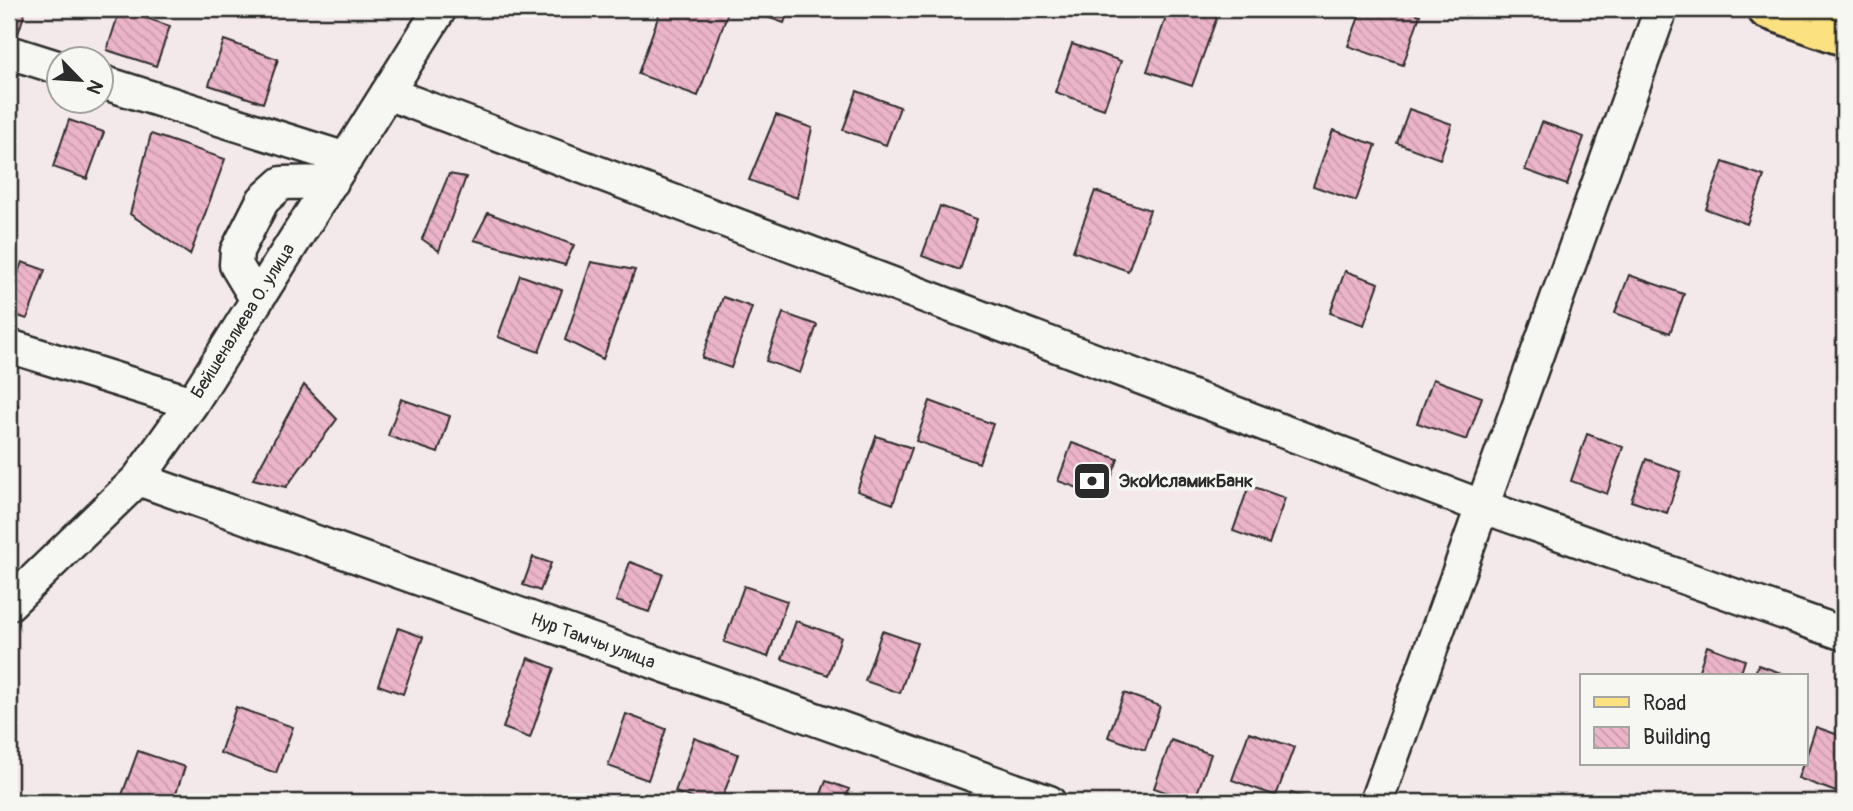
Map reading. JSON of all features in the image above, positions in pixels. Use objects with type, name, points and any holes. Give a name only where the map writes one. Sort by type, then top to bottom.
[{"type":"main road","points":[[1768,9],[1844,36]]},
{"type":"street","name":"Бейшеналиева О. улица","points":[[9,604],[138,479],[192,403],[440,9]]},
{"type":"street","points":[[1376,802],[1661,9]]},
{"type":"street","points":[[9,52],[46,64]]},
{"type":"street","points":[[116,87],[339,170]]},
{"type":"street","points":[[387,93],[1482,506],[1844,634]]},
{"type":"street","points":[[257,300],[236,265],[236,251],[263,200],[282,183],[339,170]]},
{"type":"street","points":[[9,346],[192,403]]},
{"type":"street","name":"Нур Тамчы улица","points":[[138,479],[1049,802]]},
{"type":"building","points":[[9,9],[26,9],[17,37],[9,34]]},
{"type":"building","points":[[120,9],[170,26],[156,66],[116,53],[116,46],[108,46]]},
{"type":"building","points":[[661,9],[729,9],[698,96],[638,74]]},
{"type":"building","points":[[744,9],[789,9],[784,23]]},
{"type":"building","points":[[1169,9],[1195,9],[1217,17],[1192,86],[1147,71]]},
{"type":"building","points":[[1362,9],[1402,9],[1420,15],[1403,65],[1348,46]]},
{"type":"building","points":[[224,40],[278,59],[263,103],[209,85]]},
{"type":"building","points":[[1072,44],[1121,61],[1104,109],[1055,92]]},
{"type":"building","points":[[857,91],[900,107],[886,145],[843,130]]},
{"type":"building","points":[[1409,109],[1452,124],[1440,159],[1397,143]]},
{"type":"building","points":[[776,115],[812,128],[797,198],[749,180]]},
{"type":"building","points":[[69,120],[104,132],[87,179],[53,167]]},
{"type":"building","points":[[1542,122],[1584,137],[1567,185],[1525,170]]},
{"type":"building","points":[[1333,130],[1376,145],[1356,201],[1313,186]]},
{"type":"building","points":[[151,134],[225,159],[190,255],[130,214]]},
{"type":"building","points":[[1723,162],[1764,176],[1747,224],[1706,209]]},
{"type":"building","points":[[449,174],[466,177],[439,251],[422,239]]},
{"type":"building","points":[[1095,191],[1150,210],[1128,271],[1073,251]]},
{"type":"building","points":[[940,206],[977,219],[960,270],[922,256]]},
{"type":"building","points":[[488,213],[574,245],[565,265],[474,240]]},
{"type":"building","points":[[22,262],[45,270],[27,319],[9,313],[9,298]]},
{"type":"building","points":[[591,262],[635,270],[603,359],[565,340]]},
{"type":"building","points":[[1345,271],[1379,283],[1364,325],[1330,313]]},
{"type":"building","points":[[520,275],[562,290],[539,352],[498,337]]},
{"type":"building","points":[[1629,275],[1684,294],[1670,333],[1615,313]]},
{"type":"building","points":[[723,297],[752,307],[731,368],[702,358]]},
{"type":"building","points":[[783,313],[817,325],[800,373],[766,361]]},
{"type":"building","points":[[1433,379],[1482,397],[1467,440],[1417,423]]},
{"type":"building","points":[[304,385],[337,419],[286,487],[253,479]]},
{"type":"building","points":[[401,399],[450,416],[438,453],[388,436]]},
{"type":"building","points":[[930,401],[993,424],[979,463],[916,441]]},
{"type":"building","points":[[9,402],[18,405],[9,431]]},
{"type":"building","points":[[1587,434],[1623,447],[1607,494],[1571,481]]},
{"type":"building","points":[[876,436],[912,448],[893,504],[857,491]]},
{"type":"building","points":[[1072,443],[1118,459],[1104,497],[1058,481]]},
{"type":"building","points":[[1646,459],[1681,472],[1667,513],[1631,501]]},
{"type":"building","points":[[1249,485],[1285,498],[1269,544],[1233,531]]},
{"type":"building","points":[[533,557],[551,563],[540,591],[523,585]]},
{"type":"building","points":[[630,562],[663,574],[649,612],[616,601]]},
{"type":"building","points":[[744,586],[787,601],[768,657],[724,642]]},
{"type":"building","points":[[796,621],[841,637],[828,675],[782,659]]},
{"type":"building","points":[[398,628],[423,637],[403,694],[378,685]]},
{"type":"building","points":[[882,631],[917,643],[900,693],[865,681]]},
{"type":"building","points":[[1707,646],[1745,660],[1741,674],[1698,674]]},
{"type":"building","points":[[528,658],[554,668],[530,738],[503,728]]},
{"type":"building","points":[[1758,665],[1784,674],[1755,674]]},
{"type":"building","points":[[1124,693],[1160,706],[1145,750],[1108,737]]},
{"type":"building","points":[[236,707],[293,727],[276,773],[220,753]]},
{"type":"building","points":[[626,714],[666,729],[648,780],[608,766]]},
{"type":"building","points":[[1816,727],[1844,737],[1844,795],[1798,778],[1802,766],[1808,766],[1808,751]]},
{"type":"building","points":[[1249,732],[1294,747],[1276,796],[1232,780]]},
{"type":"building","points":[[694,738],[738,754],[721,802],[703,802],[675,792]]},
{"type":"building","points":[[1171,740],[1211,754],[1194,802],[1154,788]]},
{"type":"building","points":[[138,751],[185,767],[173,802],[143,802],[122,795]]},
{"type":"building","points":[[826,781],[849,789],[844,802],[818,802]]},
{"type":"building","points":[[1291,793],[1318,802],[1288,802]]},
{"type":"place","name":"ЭкоИсламикБанк","points":[[1092,481]]}]
